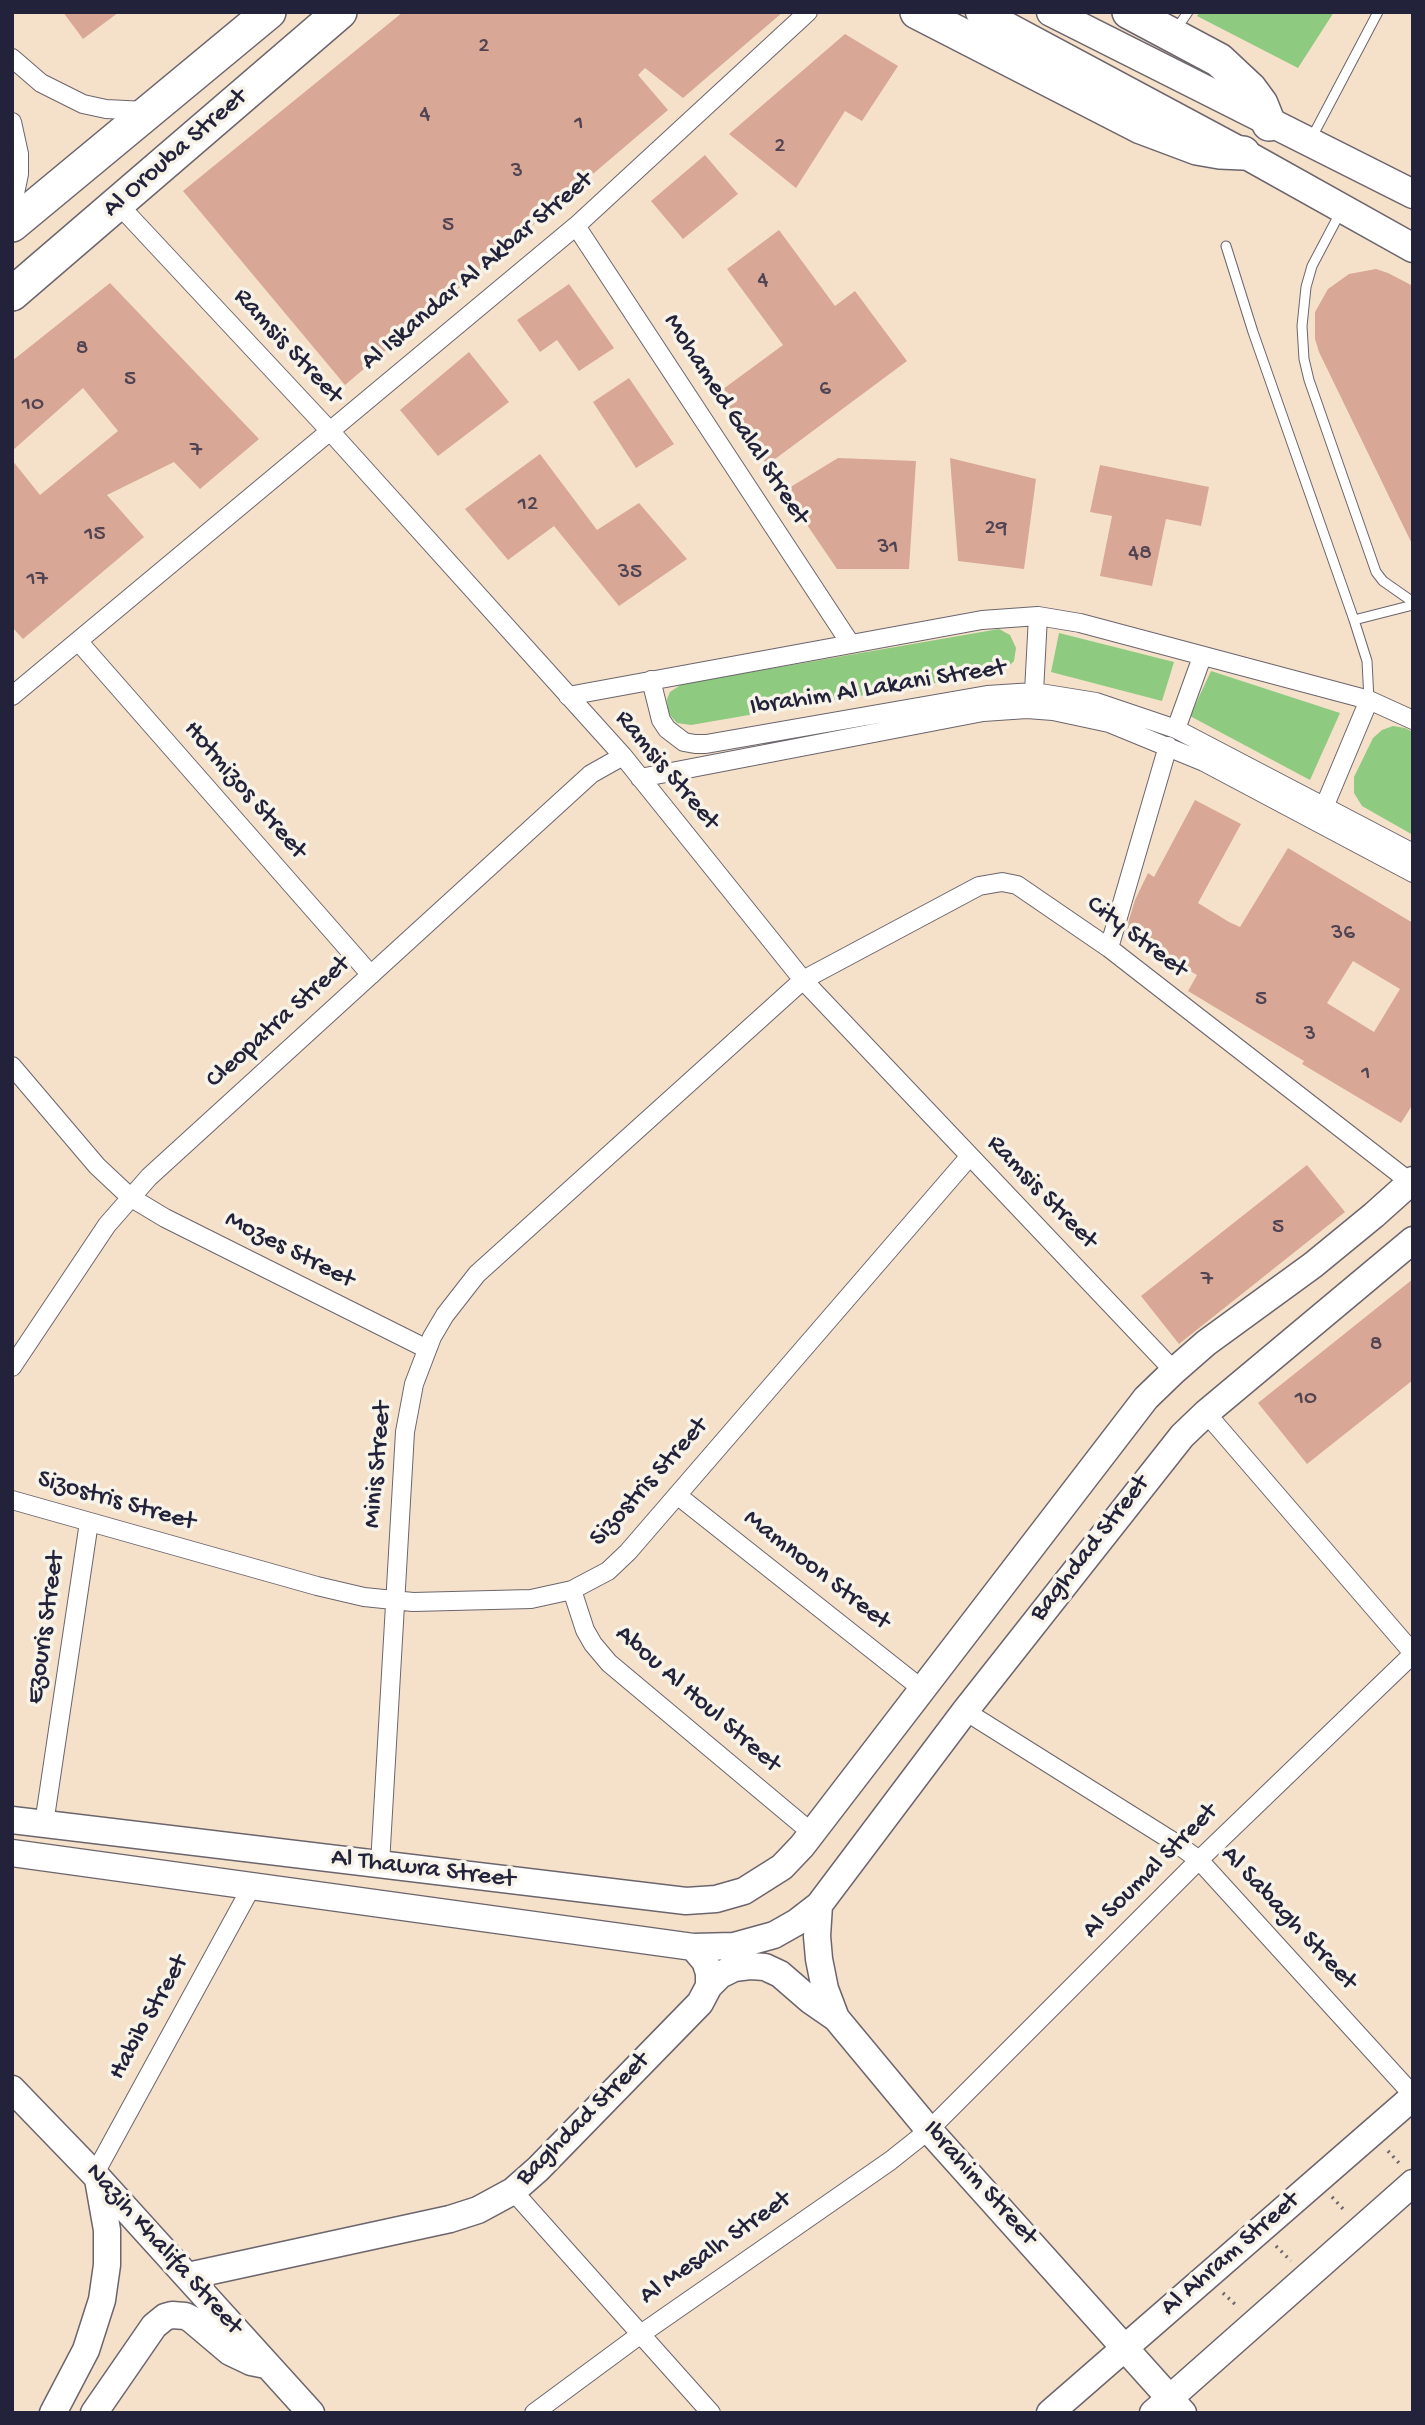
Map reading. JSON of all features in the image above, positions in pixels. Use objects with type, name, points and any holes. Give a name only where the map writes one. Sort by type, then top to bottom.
[{"type":"highway","name":"Al Orouba Street","points":[[12,225],[270,12]]},
{"type":"highway","name":"Al Orouba Street","points":[[12,295],[340,12]]},
{"type":"highway","points":[[917,12],[1141,127],[1197,148],[1244,153]]},
{"type":"highway","points":[[1129,12],[1180,23],[1237,75],[1261,104],[1269,124]]},
{"type":"main road","points":[[980,12],[1244,153],[1413,248]]},
{"type":"main road","points":[[1051,12],[1269,124],[1413,194]]},
{"type":"main road","points":[[1288,177],[1308,143]]},
{"type":"main road","name":"Baghdad Street","points":[[812,1833],[1137,1408],[1206,1343],[1313,1265],[1411,1181]]},
{"type":"main road","name":"Baghdad Street","points":[[819,1905],[965,1711],[1166,1454],[1206,1413],[1413,1240]]},
{"type":"main road","name":"Al Thawra Street","points":[[12,1820],[686,1902],[730,1896],[758,1884],[782,1867],[812,1833]]},
{"type":"main road","name":"Al Thawra Street","points":[[12,1853],[693,1947],[720,1948],[761,1940],[786,1929],[819,1905]]},
{"type":"main road","name":"Ibrahim Street","points":[[819,1905],[819,1959],[825,1989],[836,2018]]},
{"type":"main road","points":[[693,1947],[702,1955],[708,1967],[709,1986]]},
{"type":"main road","name":"Ibrahim Street","points":[[709,1986],[720,1975],[734,1968],[750,1965],[765,1967],[780,1973],[804,1995],[836,2018],[929,2130],[1125,2347],[1169,2408]]},
{"type":"main road","name":"Baghdad Street","points":[[188,2276],[450,2219],[478,2210],[513,2191],[538,2169],[700,2003],[709,1986]]},
{"type":"main road","name":"Nazih Khalifa Street","points":[[12,2089],[96,2176],[311,2413]]},
{"type":"main road","name":"Al Ahram Street","points":[[1050,2413],[1413,2096]]},
{"type":"main road","points":[[53,2413],[86,2350],[102,2300],[107,2265],[107,2230],[96,2176]]},
{"type":"main road","points":[[1169,2408],[1254,2323],[1361,2229],[1409,2176]]},
{"type":"main road","points":[[94,2413],[155,2326],[165,2317],[172,2315],[191,2319],[230,2352],[251,2362],[267,2365]]},
{"type":"street","name":"Al Iskandar Al Akbar Street","points":[[12,696],[576,226],[808,12]]},
{"type":"street","points":[[12,58],[41,83],[83,104],[106,109],[153,111]]},
{"type":"street","points":[[12,122],[19,154],[19,174],[12,208]]},
{"type":"street","name":"Ramsis Street","points":[[118,204],[330,431],[623,757],[803,980],[1174,1371]]},
{"type":"street","name":"Mohamed Galal Street","points":[[576,226],[850,643]]},
{"type":"street","points":[[1034,692],[1038,616]]},
{"type":"street","name":"Ibrahim Al Lakani Street","points":[[568,696],[995,618],[1038,616],[1072,621],[1369,700],[1413,720]]},
{"type":"street","name":"Hotmizos Street","points":[[78,641],[371,975]]},
{"type":"street","points":[[1176,729],[1202,657]]},
{"type":"street","name":"Ibrahim Al Lakani Street","points":[[651,680],[661,720],[667,729],[684,742],[695,744],[972,696],[1034,692],[1111,706],[1176,729],[1413,853]]},
{"type":"street","points":[[1325,805],[1369,700]]},
{"type":"street","name":"Ibrahim Al Lakani Street","points":[[640,778],[964,715],[1001,710],[1040,710],[1078,715],[1109,723],[1168,746],[1227,774],[1413,873]]},
{"type":"street","points":[[1109,948],[1168,746]]},
{"type":"street","name":"Cleopatra Street","points":[[12,1367],[107,1226],[159,1167],[591,774],[623,757]]},
{"type":"street","name":"City Street","points":[[803,980],[979,886],[994,882],[1010,883],[1024,889],[1109,948],[1411,1181]]},
{"type":"street","name":"Minis Street","points":[[380,1864],[406,1420],[414,1384],[427,1349],[445,1315],[477,1274],[803,980]]},
{"type":"street","name":"Mozes Street","points":[[12,1066],[102,1173],[130,1197],[165,1218],[427,1349]]},
{"type":"street","name":"Sizostris Street","points":[[12,1500],[333,1591],[397,1601],[531,1599],[572,1590],[597,1578],[618,1562],[970,1156]]},
{"type":"street","points":[[1206,1413],[1413,1654]]},
{"type":"street","name":"Mamnoon Street","points":[[677,1495],[922,1689]]},
{"type":"street","name":"Ezouris Street","points":[[44,1824],[89,1522]]},
{"type":"street","name":"Abou Al Houl Street","points":[[572,1590],[585,1630],[609,1663],[812,1833]]},
{"type":"street","name":"Al Soumal Street","points":[[929,2130],[1199,1860],[1413,1654]]},
{"type":"street","name":"Al Sabagh Street","points":[[965,1711],[1199,1860],[1413,2096]]},
{"type":"street","name":"Habib Street","points":[[96,2176],[252,1886]]},
{"type":"street","name":"Al Mesalh Street","points":[[534,2413],[641,2334],[890,2161],[929,2130]]},
{"type":"street","points":[[513,2191],[711,2413]]},
{"type":"lane","points":[[1308,143],[1378,12]]},
{"type":"lane","points":[[1342,208],[1312,266],[1306,287],[1301,326],[1304,359],[1376,572],[1383,581],[1413,604]]},
{"type":"lane","points":[[1226,246],[1253,332],[1367,661],[1369,700]]},
{"type":"lane","points":[[1354,620],[1413,604]]},
{"type":"path","points":[[1413,418],[1413,427]]},
{"type":"path","points":[[1371,2133],[1409,2176]]},
{"type":"path","points":[[1317,2180],[1361,2229]]},
{"type":"path","points":[[1260,2229],[1307,2277]]},
{"type":"path","points":[[1206,2276],[1254,2323]]},
{"type":"green space","points":[[1200,12],[1334,12],[1298,68],[1197,16]]},
{"type":"green space","points":[[999,629],[1010,635],[1016,648],[1014,661],[1004,671],[691,725],[677,723],[668,713],[667,699],[670,692],[682,684]]},
{"type":"green space","points":[[1059,633],[1174,662],[1162,701],[1051,672]]},
{"type":"green space","points":[[1211,671],[1340,713],[1310,780],[1190,716]]},
{"type":"green space","points":[[1393,726],[1413,732],[1413,835],[1362,806],[1354,793],[1354,777],[1373,738],[1382,730]]},
{"type":"building","points":[[63,12],[119,12],[83,39]]},
{"type":"building","points":[[403,12],[783,12],[683,98],[645,68],[638,75],[668,110],[345,385],[183,191]]},
{"type":"building","points":[[845,34],[898,66],[862,121],[845,111],[796,188],[729,134]]},
{"type":"building","points":[[705,155],[738,194],[683,239],[651,201]]},
{"type":"building","points":[[779,230],[835,306],[855,291],[907,361],[767,465],[715,395],[783,345],[727,269]]},
{"type":"building","points":[[1376,269],[1413,286],[1413,546],[1315,339],[1315,312],[1328,289],[1349,274]]},
{"type":"building","points":[[110,283],[259,439],[200,489],[174,462],[107,495],[144,537],[23,639],[12,627],[12,460],[40,495],[118,431],[83,388],[12,451],[12,361]]},
{"type":"building","points":[[569,284],[614,348],[579,371],[557,340],[540,352],[517,320]]},
{"type":"building","points":[[469,352],[509,402],[438,456],[400,410]]},
{"type":"building","points":[[629,378],[674,444],[636,468],[593,402]]},
{"type":"building","points":[[540,454],[597,530],[639,503],[687,559],[619,606],[554,526],[508,560],[465,509]]},
{"type":"building","points":[[838,458],[916,461],[909,569],[837,569],[784,491]]},
{"type":"building","points":[[950,458],[1036,479],[1024,569],[958,561]]},
{"type":"building","points":[[1100,465],[1209,487],[1201,526],[1166,519],[1152,586],[1100,576],[1112,516],[1090,512]]},
{"type":"building","points":[[1195,800],[1241,824],[1198,903],[1229,922],[1240,927],[1288,848],[1413,923],[1413,1104],[1401,1123],[1188,991],[1197,975],[1125,933],[1135,900],[1148,873],[1154,877]],"holes":[[[1353,961],[1400,989],[1374,1032],[1327,1003]]]},
{"type":"building","points":[[1307,1165],[1345,1212],[1179,1344],[1141,1296]]},
{"type":"building","points":[[1413,1279],[1413,1380],[1307,1464],[1258,1403]]}]
